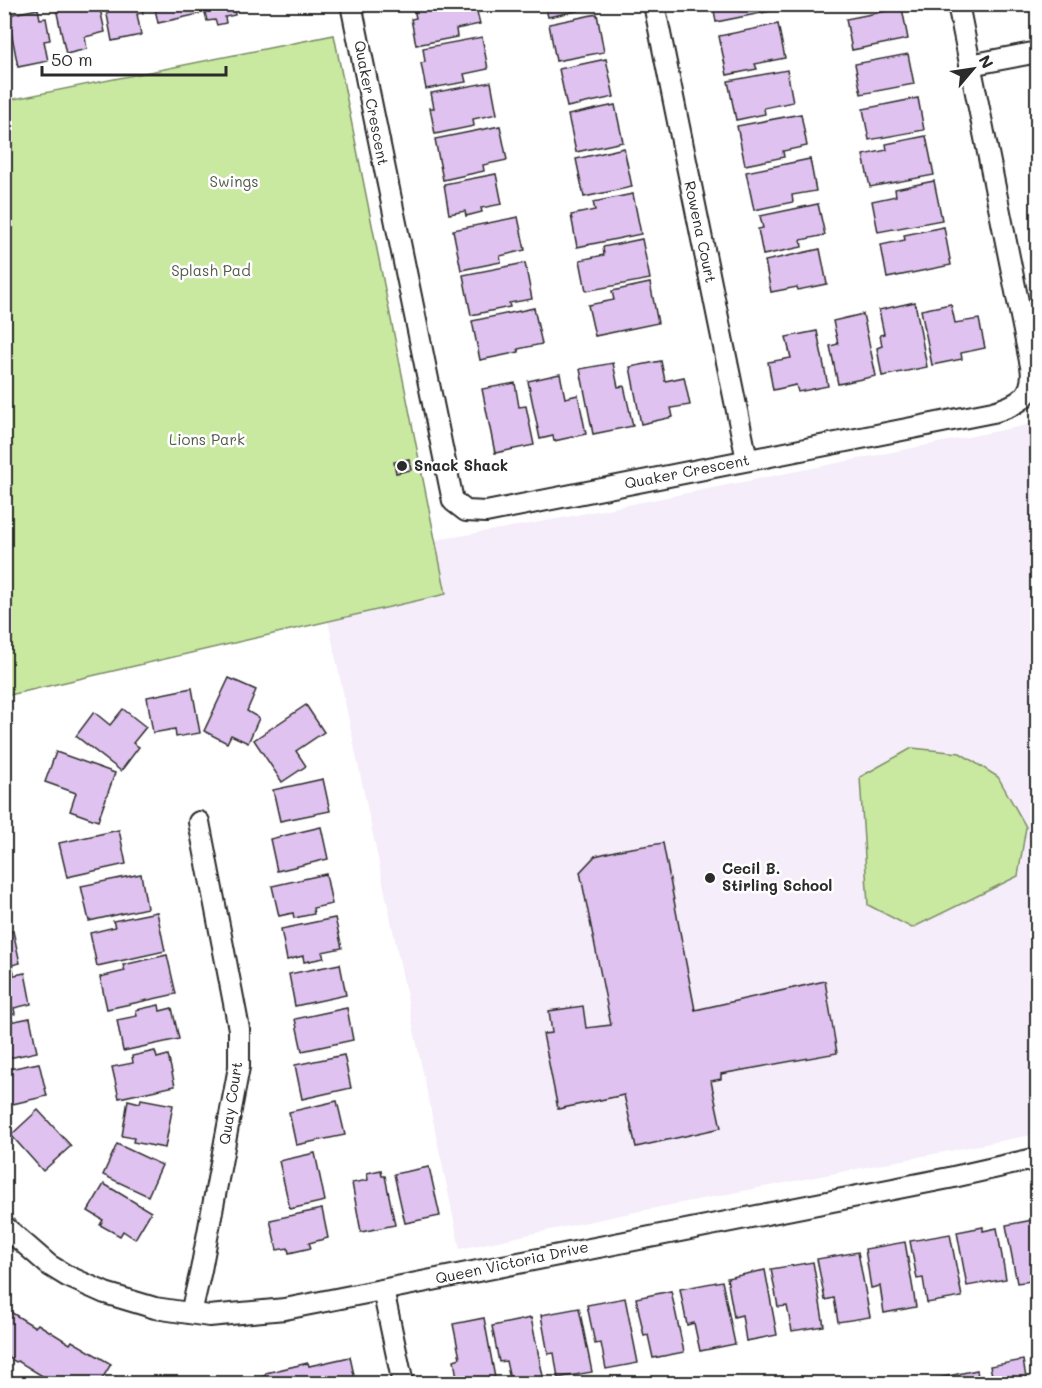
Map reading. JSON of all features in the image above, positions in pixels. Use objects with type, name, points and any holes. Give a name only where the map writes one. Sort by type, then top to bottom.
[{"type":"street","name":"Quaker Crescent","points":[[351,4],[453,501],[466,511],[486,512],[993,411],[1011,406],[1021,400],[1033,378],[958,4]]},
{"type":"street","name":"Rowena Court","points":[[654,4],[747,460]]},
{"type":"street","points":[[970,65],[1038,52]]},
{"type":"street","name":"Quay Court","points":[[191,1313],[239,1067],[239,1029],[199,822]]},
{"type":"street","name":"Queen Victoria Drive","points":[[4,1226],[48,1265],[105,1293],[155,1308],[210,1316],[285,1309],[949,1178],[1038,1158]]},
{"type":"street","points":[[383,1290],[402,1383]]},
{"type":"shaded area","name":"Cecil B. Stirling School","points":[[1037,423],[1037,1134],[635,1212],[460,1249],[328,621],[446,594],[436,540],[557,519]]},
{"type":"green space","name":"Lions Park","points":[[334,35],[446,594],[5,696],[4,101]]},
{"type":"green space","points":[[912,748],[960,753],[998,777],[1026,827],[1018,876],[912,928],[868,905],[860,777]]},
{"type":"building","points":[[55,4],[99,4],[105,32],[85,37],[87,49],[66,54]]},
{"type":"building","points":[[105,4],[142,4],[143,13],[137,14],[141,35],[112,41]]},
{"type":"building","points":[[154,4],[197,4],[199,14],[158,23]]},
{"type":"building","points":[[203,4],[233,4],[235,15],[225,17],[226,23],[217,25],[215,20],[207,21]]},
{"type":"building","points":[[413,4],[475,4],[480,24],[456,29],[457,37],[416,45],[411,19],[416,18]]},
{"type":"building","points":[[545,4],[595,4],[596,7],[548,17]]},
{"type":"building","points":[[713,4],[769,4],[771,11],[716,22]]},
{"type":"building","points":[[902,8],[908,39],[852,50],[846,19]]},
{"type":"building","points":[[38,9],[40,19],[46,18],[50,40],[44,41],[48,61],[18,67],[8,15]]},
{"type":"building","points":[[597,14],[604,52],[556,61],[549,24]]},
{"type":"building","points":[[778,24],[785,58],[755,64],[757,69],[727,75],[719,36]]},
{"type":"building","points":[[4,37],[11,71],[4,73]]},
{"type":"building","points":[[482,37],[488,69],[464,74],[466,82],[426,89],[421,63],[425,62],[423,48]]},
{"type":"building","points":[[908,54],[914,84],[861,94],[855,64]]},
{"type":"building","points":[[606,59],[614,97],[567,107],[559,69]]},
{"type":"building","points":[[787,70],[793,102],[764,108],[765,114],[736,120],[728,81]]},
{"type":"building","points":[[491,82],[497,114],[473,119],[474,126],[435,134],[430,108],[434,108],[431,93]]},
{"type":"building","points":[[918,98],[924,130],[869,140],[863,109]]},
{"type":"building","points":[[615,105],[623,142],[576,152],[568,115]]},
{"type":"building","points":[[801,114],[807,146],[783,151],[784,157],[745,165],[737,126]]},
{"type":"building","points":[[500,126],[507,160],[483,165],[484,171],[443,180],[435,139]]},
{"type":"building","points":[[926,136],[934,175],[870,187],[863,155],[887,150],[886,144]]},
{"type":"building","points":[[624,148],[632,187],[584,197],[576,159]]},
{"type":"building","points":[[810,159],[816,191],[792,195],[793,202],[754,210],[746,172]]},
{"type":"building","points":[[496,174],[502,204],[481,208],[482,212],[466,216],[465,211],[449,214],[444,184]]},
{"type":"building","points":[[934,181],[942,220],[878,232],[872,201],[896,196],[895,189]]},
{"type":"building","points":[[633,194],[641,234],[577,247],[571,215],[595,210],[593,202]]},
{"type":"building","points":[[818,204],[825,235],[801,240],[802,247],[763,255],[758,229],[763,228],[760,216]]},
{"type":"building","points":[[518,217],[525,250],[500,256],[501,262],[461,270],[453,230]]},
{"type":"building","points":[[944,227],[951,265],[887,278],[881,245],[905,240],[904,235]]},
{"type":"building","points":[[642,239],[650,279],[586,291],[580,260],[604,255],[603,247]]},
{"type":"building","points":[[820,249],[827,284],[798,290],[797,287],[771,292],[765,261]]},
{"type":"building","points":[[525,263],[532,299],[509,303],[510,307],[471,315],[463,275]]},
{"type":"building","points":[[650,283],[658,323],[595,336],[588,305],[614,300],[612,291]]},
{"type":"building","points":[[915,302],[927,367],[882,376],[877,348],[882,346],[880,335],[884,334],[879,310]]},
{"type":"building","points":[[951,304],[955,323],[979,319],[985,348],[961,353],[962,359],[932,365],[921,310]]},
{"type":"building","points":[[534,308],[542,344],[518,349],[519,352],[480,360],[472,321]]},
{"type":"building","points":[[863,314],[876,376],[838,384],[830,346],[838,344],[833,321]]},
{"type":"building","points":[[817,331],[828,386],[798,392],[796,385],[773,390],[768,362],[791,358],[786,337]]},
{"type":"building","points":[[661,361],[665,381],[684,377],[690,405],[671,408],[673,417],[641,424],[630,367]]},
{"type":"building","points":[[613,363],[618,387],[624,386],[633,426],[593,434],[580,369]]},
{"type":"building","points":[[560,374],[565,398],[578,395],[586,434],[554,441],[553,436],[540,439],[528,381]]},
{"type":"building","points":[[515,383],[519,407],[526,406],[534,445],[495,453],[482,389]]},
{"type":"building","name":"Snack Shack","points":[[409,459],[411,470],[396,473],[394,462]]},
{"type":"building","points":[[229,678],[256,690],[247,711],[259,718],[248,743],[231,735],[227,743],[204,731]]},
{"type":"building","points":[[192,688],[200,733],[176,737],[175,729],[153,733],[147,697]]},
{"type":"building","points":[[306,705],[324,732],[296,751],[306,766],[282,782],[254,740]]},
{"type":"building","points":[[123,709],[146,727],[133,743],[139,747],[121,771],[76,736],[94,712],[110,725]]},
{"type":"building","points":[[56,752],[115,773],[98,821],[70,811],[76,793],[45,782]]},
{"type":"building","points":[[323,779],[330,811],[280,821],[273,790]]},
{"type":"building","points":[[321,827],[328,859],[277,871],[270,839]]},
{"type":"building","points":[[119,830],[126,864],[67,877],[59,843]]},
{"type":"building","points":[[663,843],[695,1010],[825,981],[837,1053],[721,1074],[721,1079],[711,1081],[721,1128],[636,1147],[624,1095],[558,1109],[543,1034],[552,1033],[549,1011],[583,1006],[586,1028],[611,1025],[580,872],[595,856]]},
{"type":"building","points":[[141,874],[147,908],[89,921],[81,886]]},
{"type":"building","points":[[326,874],[332,904],[313,908],[314,914],[294,918],[293,913],[279,916],[272,886]]},
{"type":"building","points":[[4,889],[11,919],[4,920]]},
{"type":"building","points":[[157,912],[165,951],[97,966],[90,933],[115,927],[113,921]]},
{"type":"building","points":[[335,918],[342,948],[322,952],[324,958],[304,962],[303,956],[287,960],[281,929]]},
{"type":"building","points":[[13,931],[20,963],[12,965],[14,973],[4,975],[4,933]]},
{"type":"building","points":[[167,955],[176,994],[107,1009],[100,977],[125,971],[123,965]]},
{"type":"building","points":[[340,964],[346,995],[295,1006],[289,974]]},
{"type":"building","points":[[25,973],[31,1004],[14,1008],[15,1014],[4,1016],[4,977]]},
{"type":"building","points":[[159,1005],[160,1011],[172,1008],[179,1039],[123,1051],[117,1020],[137,1016],[136,1010]]},
{"type":"building","points":[[347,1008],[353,1040],[302,1051],[295,1019]]},
{"type":"building","points":[[30,1018],[37,1052],[4,1059],[4,1023]]},
{"type":"building","points":[[155,1051],[157,1058],[168,1055],[175,1086],[119,1098],[112,1067],[133,1063],[132,1056]]},
{"type":"building","points":[[344,1055],[351,1088],[302,1099],[295,1065]]},
{"type":"building","points":[[39,1063],[47,1096],[4,1106],[4,1070]]},
{"type":"building","points":[[141,1099],[173,1105],[165,1148],[133,1142],[134,1138],[122,1136],[128,1100],[140,1103]]},
{"type":"building","points":[[337,1101],[345,1135],[296,1145],[289,1112]]},
{"type":"building","points":[[38,1110],[71,1146],[43,1171],[11,1135]]},
{"type":"building","points":[[117,1144],[162,1165],[148,1196],[103,1175]]},
{"type":"building","points":[[315,1153],[325,1201],[290,1209],[279,1161]]},
{"type":"building","points":[[429,1167],[440,1216],[405,1223],[394,1174]]},
{"type":"building","points":[[381,1170],[382,1176],[385,1176],[395,1225],[361,1232],[352,1183],[368,1180],[367,1173]]},
{"type":"building","points":[[104,1184],[151,1212],[135,1239],[123,1231],[120,1236],[100,1225],[103,1220],[88,1211]]},
{"type":"building","points":[[322,1209],[328,1238],[309,1243],[311,1248],[289,1253],[288,1248],[277,1250],[270,1220]]},
{"type":"building","points":[[1038,1219],[1038,1280],[1017,1283],[1006,1225]]},
{"type":"building","points":[[983,1227],[983,1231],[997,1228],[1006,1279],[967,1286],[957,1232]]},
{"type":"building","points":[[950,1234],[962,1297],[927,1303],[923,1278],[917,1279],[910,1241]]},
{"type":"building","points":[[905,1242],[916,1307],[884,1313],[880,1286],[871,1288],[865,1249]]},
{"type":"building","points":[[858,1252],[870,1317],[838,1322],[834,1298],[825,1300],[817,1259]]},
{"type":"building","points":[[813,1262],[824,1326],[792,1331],[787,1306],[778,1307],[771,1269]]},
{"type":"building","points":[[765,1270],[777,1335],[746,1341],[742,1315],[734,1317],[727,1278]]},
{"type":"building","points":[[722,1281],[735,1344],[700,1351],[694,1323],[687,1325],[680,1289]]},
{"type":"building","points":[[671,1291],[684,1352],[653,1358],[648,1335],[644,1336],[636,1298]]},
{"type":"building","points":[[625,1298],[638,1363],[606,1369],[601,1343],[595,1344],[587,1305]]},
{"type":"building","points":[[4,1308],[35,1327],[38,1324],[70,1344],[72,1341],[111,1364],[99,1384],[59,1384],[54,1380],[52,1382],[4,1355]]},
{"type":"building","points":[[579,1308],[592,1372],[558,1378],[554,1353],[548,1354],[541,1315]]},
{"type":"building","points":[[484,1318],[495,1378],[458,1384],[454,1360],[460,1358],[453,1324]]},
{"type":"building","points":[[531,1318],[544,1381],[533,1384],[511,1384],[506,1361],[499,1362],[492,1326]]},
{"type":"building","points":[[350,1357],[356,1384],[230,1384],[308,1363],[309,1366]]},
{"type":"building","points":[[1023,1360],[1027,1384],[994,1384],[990,1366]]},
{"type":"building","points":[[1038,1360],[1038,1384],[1034,1384],[1030,1362]]},
{"type":"building","points":[[977,1370],[979,1384],[935,1384],[934,1379]]},
{"type":"place","name":"Snack Shack","points":[[402,466]]},
{"type":"place","name":"Cecil B. Stirling School","points":[[710,878]]},
{"type":"park label","name":"Swings","points":[[234,182]]},
{"type":"park label","name":"Splash Pad","points":[[211,271]]}]
